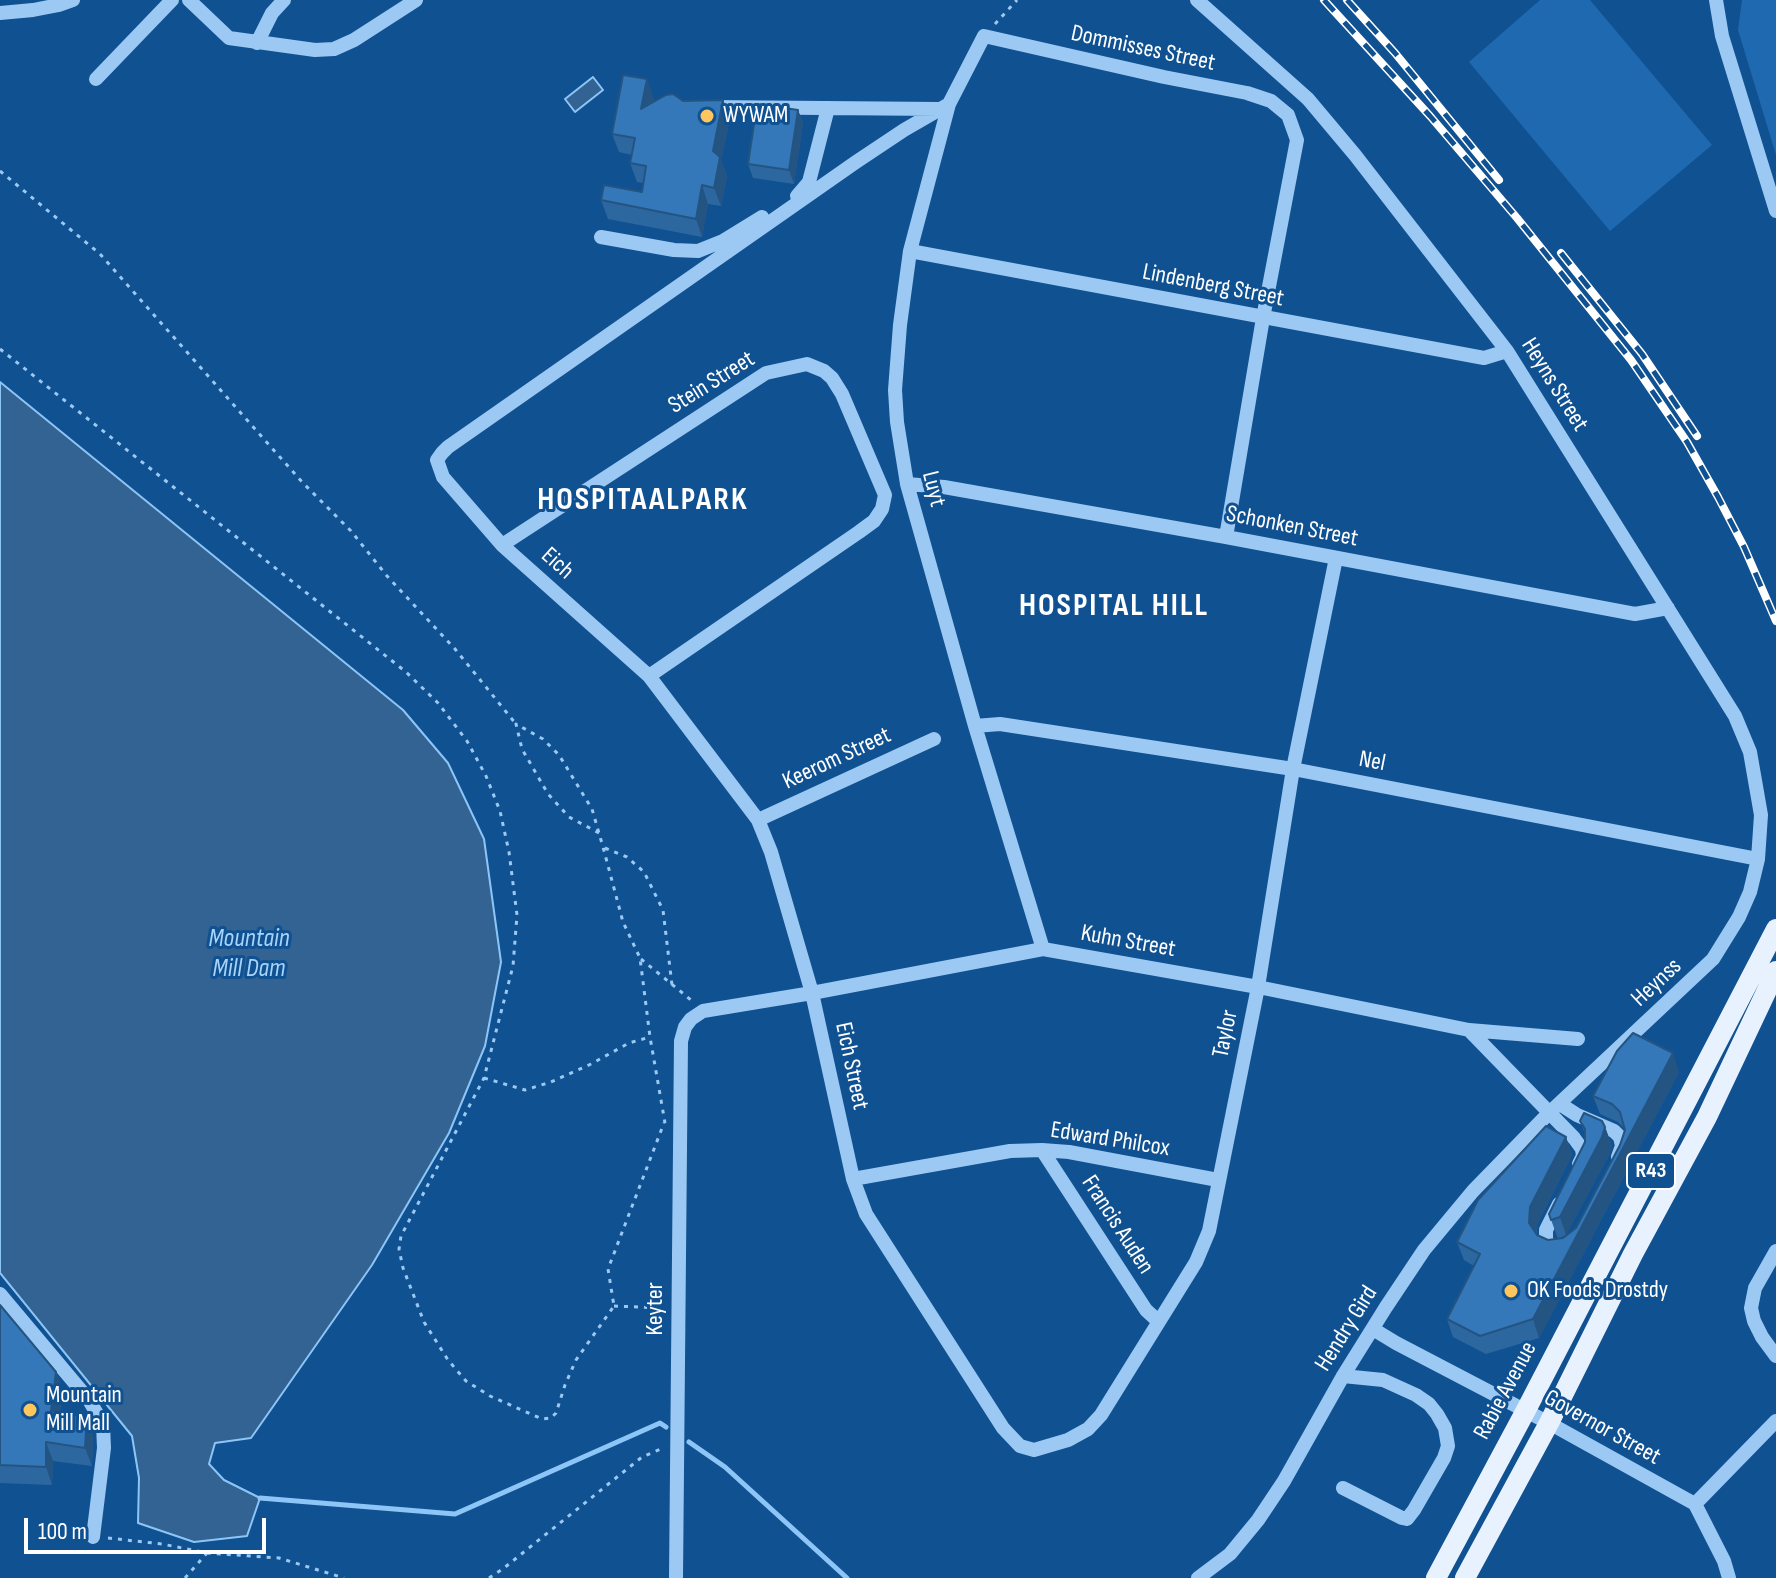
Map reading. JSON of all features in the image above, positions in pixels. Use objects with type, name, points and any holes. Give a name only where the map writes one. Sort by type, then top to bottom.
[{"type":"main road","name":"Rabie Avenue","points":[[1436,1578],[1776,929]]},
{"type":"main road","name":"R43","points":[[1465,1578],[1707,1117],[1776,971]]},
{"type":"street","points":[[96,79],[172,0]]},
{"type":"street","points":[[189,0],[229,38],[315,50],[334,49],[354,40],[416,0]]},
{"type":"street","points":[[257,43],[272,13],[284,0]]},
{"type":"street","name":"Heyns Street","points":[[1197,0],[1308,99],[1507,351],[1735,716],[1750,752],[1761,815],[1758,859]]},
{"type":"street","points":[[1716,0],[1722,36],[1776,209]]},
{"type":"street","points":[[0,13],[33,10],[62,2]]},
{"type":"street","name":"Luyt","points":[[984,36],[944,106],[910,251],[895,390],[897,422],[907,484],[975,726],[1043,949]]},
{"type":"street","name":"Dommisses Street","points":[[984,36],[1247,93],[1271,101],[1288,115],[1297,140],[1263,318]]},
{"type":"street","points":[[695,107],[944,106]]},
{"type":"street","name":"Eich","points":[[649,676],[502,545],[443,477],[437,460],[448,447],[843,171],[944,106]]},
{"type":"street","points":[[601,237],[691,251],[723,241],[797,197],[807,187],[828,108]]},
{"type":"street","name":"Lindenberg Street","points":[[910,251],[1484,358],[1507,351]]},
{"type":"street","points":[[1226,537],[1263,318]]},
{"type":"street","name":"Stein Street","points":[[502,545],[766,373],[807,364],[832,378],[842,394],[885,495],[882,509],[874,521],[859,532],[649,676]]},
{"type":"street","name":"Schonken Street","points":[[907,484],[944,487],[1226,537],[1635,614],[1668,608]]},
{"type":"street","name":"Taylor","points":[[1034,1450],[1068,1440],[1088,1429],[1101,1415],[1196,1262],[1209,1231],[1258,987],[1293,769],[1336,558]]},
{"type":"street","name":"Eich Street","points":[[649,676],[758,820],[771,852],[812,993],[853,1179],[866,1214],[1003,1428],[1020,1446],[1034,1450]]},
{"type":"street","name":"Nel","points":[[975,726],[1000,724],[1293,769],[1758,859]]},
{"type":"street","name":"Keerom Street","points":[[758,820],[934,739]]},
{"type":"street","name":"Heynss","points":[[1555,1108],[1713,959],[1739,917],[1750,892],[1758,859]]},
{"type":"street","name":"Kuhn Street","points":[[703,1011],[1043,949],[1258,987],[1469,1030],[1578,1039]]},
{"type":"street","name":"Keyter","points":[[676,1578],[681,1041],[685,1027],[703,1011]]},
{"type":"street","points":[[1469,1030],[1555,1108],[1582,1149],[1583,1156],[1546,1230],[1546,1240],[1551,1247],[1565,1248],[1574,1242]]},
{"type":"street","points":[[1555,1108],[1614,1131],[1620,1137],[1622,1146],[1610,1172]]},
{"type":"street","name":"Hendry Gird","points":[[1198,1578],[1230,1554],[1258,1520],[1284,1481],[1343,1376],[1424,1250],[1473,1191],[1555,1108]]},
{"type":"street","name":"Edward Philcox","points":[[853,1179],[1010,1151],[1042,1150],[1069,1152],[1218,1180]]},
{"type":"street","name":"Francis Auden","points":[[1042,1150],[1146,1310],[1158,1321]]},
{"type":"street","points":[[1776,1251],[1755,1288],[1751,1308],[1762,1337],[1776,1356]]},
{"type":"street","points":[[0,1294],[89,1400],[103,1424],[104,1448],[93,1537]]},
{"type":"street","name":"Governor Street","points":[[1373,1329],[1695,1504]]},
{"type":"street","points":[[1343,1376],[1383,1380],[1416,1395],[1429,1404],[1445,1428],[1448,1446],[1407,1519],[1343,1488]]},
{"type":"street","points":[[1729,1578],[1724,1561],[1695,1504],[1776,1421]]},
{"type":"path","points":[[984,36],[1017,0]]},
{"type":"path","points":[[0,171],[100,254],[302,482],[351,531],[516,724],[543,739],[559,755],[592,809],[623,922],[640,958],[664,1123],[680,1159]]},
{"type":"path","points":[[0,349],[406,672],[438,703],[467,741],[486,776],[500,811],[509,852],[517,915],[513,966],[484,1078],[401,1236],[399,1249],[424,1322],[448,1360],[466,1381],[490,1396],[542,1419],[547,1420],[556,1413],[576,1360],[614,1306],[608,1269],[664,1123]]},
{"type":"path","points":[[516,724],[522,749],[548,794],[569,817],[599,833]]},
{"type":"path","points":[[603,847],[627,857],[644,872],[663,910],[672,985]]},
{"type":"path","points":[[640,958],[703,1011]]},
{"type":"path","points":[[484,1078],[525,1090],[551,1082],[629,1043],[650,1037]]},
{"type":"path","points":[[614,1306],[678,1309]]},
{"type":"path","points":[[489,1578],[642,1457],[677,1441]]},
{"type":"path","points":[[93,1537],[162,1544],[207,1553],[279,1558],[344,1578]]},
{"type":"path","points":[[185,1578],[207,1553]]},
{"type":"shaded area","points":[[1540,0],[1590,0],[1712,145],[1610,231],[1469,62]]},
{"type":"shaded area","points":[[1742,0],[1776,0],[1776,155],[1738,30]]},
{"type":"water","points":[[593,77],[603,90],[575,112],[565,99]]},
{"type":"water","name":"Mountain Mill Dam","points":[[0,382],[403,710],[448,763],[484,839],[501,962],[485,1046],[449,1133],[372,1265],[251,1438],[215,1443],[209,1464],[224,1480],[260,1498],[247,1536],[194,1542],[138,1523],[139,1478],[132,1436],[0,1273]]},
{"type":"building","points":[[623,75],[647,79],[641,109],[673,94],[683,101],[723,100],[713,151],[720,157],[714,188],[702,185],[696,219],[601,200],[604,185],[642,192],[646,166],[630,163],[635,138],[612,134]]},
{"type":"building","points":[[757,104],[798,110],[789,170],[748,164]]},
{"type":"building","points":[[1633,1033],[1673,1053],[1533,1319],[1480,1336],[1447,1319],[1480,1254],[1457,1242],[1478,1200],[1546,1126],[1566,1137],[1530,1207],[1529,1223],[1537,1235],[1548,1240],[1563,1238],[1576,1228],[1625,1130],[1620,1112],[1612,1104],[1593,1096],[1617,1051]]},
{"type":"building","points":[[1584,1113],[1602,1121],[1605,1127],[1602,1137],[1560,1217],[1551,1220],[1549,1214],[1585,1142],[1585,1129],[1580,1121]]},
{"type":"building","name":"Mountain Mill Mall","points":[[0,1305],[56,1372],[51,1411],[87,1417],[85,1448],[46,1442],[46,1467],[0,1465]]},
{"type":"waterway","points":[[260,1498],[455,1514],[660,1423],[666,1427]]},
{"type":"waterway","points":[[689,1442],[725,1467],[847,1578]]},
{"type":"railway","points":[[1324,0],[1430,116],[1517,218],[1631,360],[1687,442],[1718,497],[1776,621]]},
{"type":"railway","points":[[1347,0],[1395,53],[1499,180]]},
{"type":"railway","points":[[1561,253],[1642,354],[1697,436]]},
{"type":"place","name":"WYWAM","points":[[707,116]]},
{"type":"place","name":"OK Foods Drostdy","points":[[1511,1291]]},
{"type":"place","name":"Mountain Mill Mall","points":[[30,1410]]},
{"type":"district","name":"HOSPITAALPARK","points":[[643,501]]},
{"type":"district","name":"HOSPITAL HILL","points":[[1114,607]]}]
